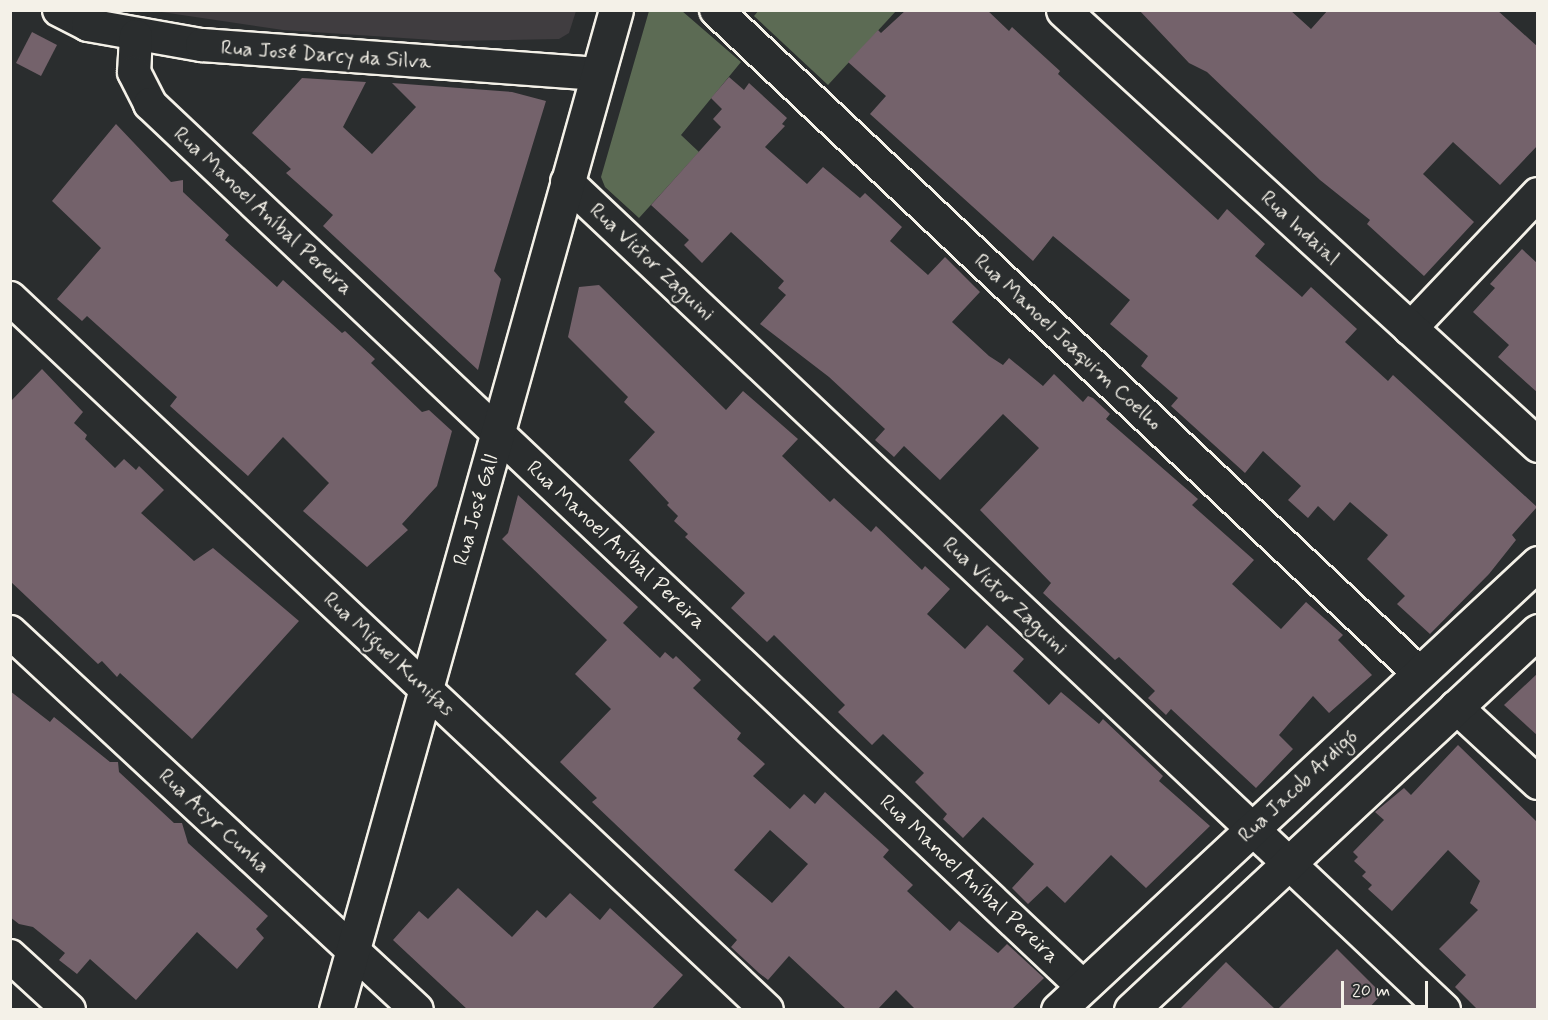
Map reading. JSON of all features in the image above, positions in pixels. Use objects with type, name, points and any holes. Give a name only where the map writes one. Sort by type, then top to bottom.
[{"type":"main road","name":"Rua José Gall","points":[[336,1010],[616,10]]},
{"type":"main road","name":"Rua Indaial","points":[[1063,10],[1538,445]]},
{"type":"main road","name":"Rua Jacob Ardigó","points":[[1058,1010],[1538,563]]},
{"type":"main road","points":[[1131,1010],[1538,631]]},
{"type":"street","name":"Rua José Darcy da Silva","points":[[59,10],[88,25],[136,36],[272,53],[598,74]]},
{"type":"street","name":"Rua Manoel Joaquim Coelho","points":[[716,10],[1419,673]]},
{"type":"street","name":"Rua Manoel Aníbal Pereira","points":[[136,36],[134,72],[150,104],[1083,987]]},
{"type":"street","name":"Rua Victor Zaguini","points":[[567,182],[1444,1010]]},
{"type":"street","points":[[1410,329],[1538,194]]},
{"type":"street","name":"Rua Miguel Kunifas","points":[[10,298],[767,1010]]},
{"type":"street","name":"Rua Acyr Cunha","points":[[10,632],[417,1010]]},
{"type":"street","points":[[1456,707],[1538,783]]},
{"type":"street","points":[[10,956],[69,1010]]},
{"type":"shaded area","points":[[155,11],[576,11],[569,33],[559,39],[448,41],[283,30]]},
{"type":"green space","points":[[759,10],[896,11],[828,85],[754,16]]},
{"type":"green space","points":[[649,11],[682,11],[741,62],[681,135],[699,152],[639,218],[605,187],[601,177]]},
{"type":"building","points":[[906,10],[987,10],[1009,31],[1012,27],[1060,71],[1058,74],[1218,220],[1227,209],[1265,244],[1255,256],[1302,297],[1311,287],[1357,329],[1345,342],[1388,381],[1393,375],[1537,507],[1512,535],[1516,540],[1489,574],[1430,634],[1397,604],[1405,596],[1367,559],[1388,535],[1350,502],[1334,521],[1318,506],[1308,518],[1288,500],[1301,486],[1263,451],[1245,473],[1171,406],[1178,398],[1141,366],[1148,356],[1110,324],[1130,300],[1053,236],[1033,261],[870,114],[886,96],[848,62],[878,30],[881,33]]},
{"type":"building","points":[[1139,10],[1290,10],[1311,29],[1328,10],[1497,10],[1538,47],[1538,145],[1500,185],[1453,142],[1423,174],[1474,222],[1424,276],[1367,224],[1370,220],[1320,180],[1207,72],[1189,63]]},
{"type":"building","points":[[32,32],[57,45],[41,76],[16,63]]},
{"type":"building","points":[[729,77],[744,90],[749,83],[787,118],[782,124],[785,126],[765,147],[807,184],[823,167],[860,198],[865,193],[902,227],[890,241],[928,275],[945,257],[980,292],[952,322],[989,356],[1003,365],[1009,358],[1043,386],[1054,374],[1083,402],[1088,396],[1093,398],[1110,414],[1106,419],[1198,499],[1192,505],[1254,560],[1232,584],[1281,629],[1306,602],[1343,635],[1338,640],[1372,675],[1329,713],[1313,696],[1279,735],[1293,749],[1256,788],[1171,709],[1166,715],[1148,698],[1155,691],[1119,657],[1115,660],[1043,593],[1051,583],[980,510],[1039,448],[1003,414],[940,480],[904,446],[894,457],[875,440],[885,429],[829,377],[760,324],[786,295],[778,288],[784,281],[731,232],[702,263],[684,245],[689,240],[651,205],[721,127],[713,119],[722,109],[711,98]]},
{"type":"building","points":[[302,78],[366,82],[343,127],[372,154],[416,107],[392,83],[512,92],[546,101],[494,271],[501,279],[478,370],[323,226],[333,215],[286,173],[291,169],[252,133]]},
{"type":"building","points":[[116,124],[171,182],[183,180],[183,192],[229,235],[225,240],[277,287],[283,280],[342,333],[345,331],[375,359],[371,363],[422,412],[429,410],[452,431],[437,486],[402,524],[408,530],[367,567],[303,511],[329,483],[283,437],[248,476],[170,406],[177,397],[87,316],[82,321],[57,299],[101,248],[52,201]]},
{"type":"building","points":[[1522,249],[1538,264],[1538,393],[1498,357],[1509,345],[1473,312],[1495,288],[1490,284]]},
{"type":"building","points":[[599,285],[726,410],[743,391],[798,439],[782,456],[830,502],[834,498],[871,532],[876,526],[922,570],[925,566],[950,589],[927,614],[965,649],[987,625],[1024,659],[1013,671],[1049,705],[1061,692],[1099,724],[1103,719],[1163,776],[1159,781],[1210,826],[1146,888],[1111,855],[1065,903],[1047,886],[1028,904],[1012,888],[1034,864],[983,817],[963,838],[943,819],[947,814],[915,782],[924,773],[883,734],[872,745],[838,712],[845,705],[774,635],[767,642],[731,608],[745,593],[685,537],[688,534],[674,521],[678,516],[667,505],[669,503],[629,460],[655,432],[624,402],[628,397],[568,337],[579,287]]},
{"type":"building","points":[[42,369],[83,412],[74,423],[87,435],[85,439],[115,468],[124,459],[136,470],[139,466],[164,490],[141,513],[194,561],[213,548],[299,621],[192,739],[120,673],[117,677],[102,661],[98,664],[10,581],[10,402]]},
{"type":"building","points":[[518,495],[638,607],[623,623],[660,658],[665,652],[673,659],[676,656],[701,680],[693,688],[741,733],[737,739],[765,764],[753,776],[790,809],[804,794],[815,804],[825,792],[889,850],[883,857],[913,885],[907,891],[950,931],[959,921],[998,953],[1007,944],[1044,978],[1011,1010],[916,1010],[896,990],[877,1010],[847,1010],[789,956],[768,980],[759,973],[731,947],[737,940],[592,802],[597,798],[560,762],[611,709],[575,674],[607,640],[502,539],[508,533]],"holes":[[[770,830],[808,864],[772,903],[734,870]]]},
{"type":"building","points":[[1538,673],[1538,736],[1504,705]]},
{"type":"building","points":[[10,691],[50,722],[54,717],[110,762],[118,762],[119,772],[174,823],[182,823],[188,843],[268,916],[256,929],[264,938],[237,969],[197,932],[136,1000],[90,959],[77,974],[59,960],[65,953],[33,927],[19,924],[10,917]]},
{"type":"building","points":[[1458,745],[1538,823],[1538,1010],[1478,1010],[1455,987],[1466,975],[1439,949],[1478,910],[1470,903],[1480,881],[1448,850],[1392,911],[1368,889],[1372,885],[1362,876],[1366,872],[1354,861],[1358,857],[1353,852],[1384,820],[1375,812],[1404,788],[1411,795]]},
{"type":"building","points":[[458,888],[512,937],[537,910],[546,918],[570,893],[600,920],[610,908],[683,975],[651,1010],[468,1010],[393,940],[419,911],[428,919]]},
{"type":"building","points":[[1337,949],[1382,994],[1367,1010],[1277,1010]]},
{"type":"building","points":[[1226,962],[1276,1010],[1179,1010]]}]
